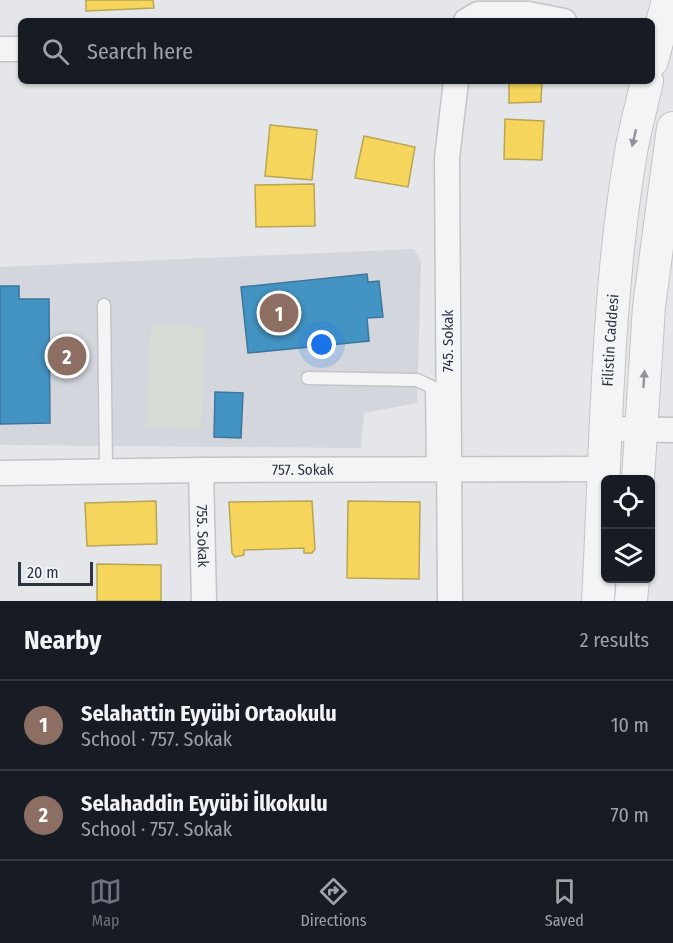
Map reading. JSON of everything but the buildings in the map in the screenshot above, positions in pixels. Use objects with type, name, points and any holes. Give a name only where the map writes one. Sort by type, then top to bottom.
[{"type":"street","points":[[655,50],[668,0]]},
{"type":"street","points":[[475,14],[528,14],[549,18]]},
{"type":"street","points":[[0,49],[18,49]]},
{"type":"street","name":"745. Sokak","points":[[450,601],[441,469],[447,158],[456,84]]},
{"type":"street","name":"Filistin Caddesi","points":[[598,601],[608,365],[617,253],[631,150],[646,84]]},
{"type":"street","points":[[638,475],[649,307],[673,128]]},
{"type":"street","points":[[607,429],[673,430]]},
{"type":"street","name":"757. Sokak","points":[[0,473],[605,469]]},
{"type":"street","name":"755. Sokak","points":[[201,470],[204,601]]},
{"type":"street","points":[[631,601],[633,583]]},
{"type":"lane","points":[[104,305],[106,471]]},
{"type":"lane","points":[[308,378],[417,380],[432,387],[441,469]]},
{"type":"shaded area","points":[[414,249],[421,262],[417,403],[364,413],[361,448],[0,445],[0,267]]},
{"type":"shaded area","points":[[151,324],[205,327],[201,430],[146,428]]},
{"type":"place","name":"Selahattin Eyyübi Ortaokulu","points":[[279,313]]},
{"type":"place","name":"Selahaddin Eyyübi İlkokulu","points":[[67,356]]}]
